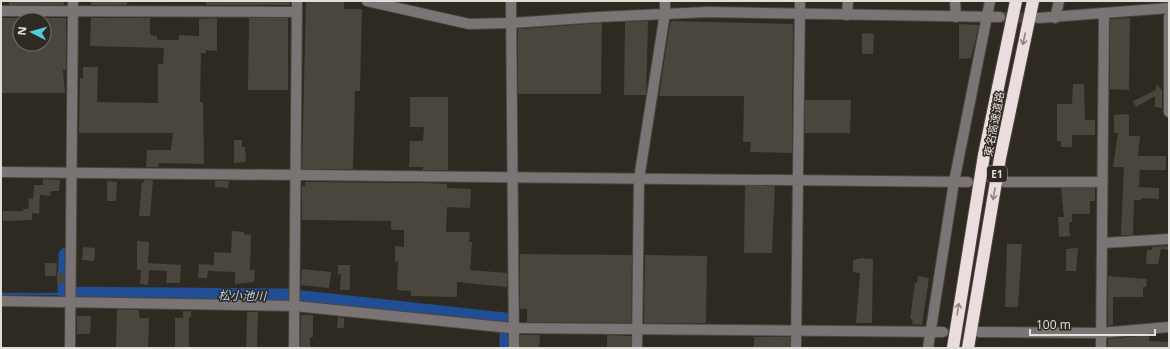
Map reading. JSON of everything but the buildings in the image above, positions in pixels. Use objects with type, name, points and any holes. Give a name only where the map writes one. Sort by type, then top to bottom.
[{"type":"highway","name":"東名高速道路","points":[[952,348],[983,163],[1016,1]]},
{"type":"highway","name":"東名高速道路","points":[[968,348],[1000,158],[1033,1]]},
{"type":"street","points":[[70,348],[73,1]]},
{"type":"street","points":[[294,348],[297,1]]},
{"type":"street","points":[[366,1],[469,24],[512,23],[665,13],[1000,17]]},
{"type":"street","points":[[511,1],[513,176],[509,327],[514,348]]},
{"type":"street","points":[[637,348],[639,179],[665,13],[665,1]]},
{"type":"street","points":[[796,348],[800,1]]},
{"type":"street","points":[[847,15],[848,1]]},
{"type":"street","points":[[956,1],[956,17]]},
{"type":"street","points":[[928,348],[954,182],[990,1]]},
{"type":"street","points":[[1055,18],[1059,1]]},
{"type":"street","points":[[1038,18],[1055,18],[1169,8]]},
{"type":"street","points":[[1,11],[297,12]]},
{"type":"street","points":[[1101,348],[1104,13]]},
{"type":"street","points":[[1169,17],[1169,112]]},
{"type":"street","points":[[1,172],[513,176],[639,179],[968,182]]},
{"type":"street","points":[[1004,182],[1102,182]]},
{"type":"street","points":[[1102,244],[1169,239]]},
{"type":"street","points":[[1,301],[295,305],[509,327],[943,332]]},
{"type":"street","points":[[979,332],[1101,333],[1169,326]]},
{"type":"waterway","name":"松小池川","points":[[66,255],[65,294],[285,296],[505,320],[507,323],[507,348]]},
{"type":"waterway","points":[[1,294],[65,294]]},
{"type":"tunnel","points":[[1000,17],[1036,18]]}]
